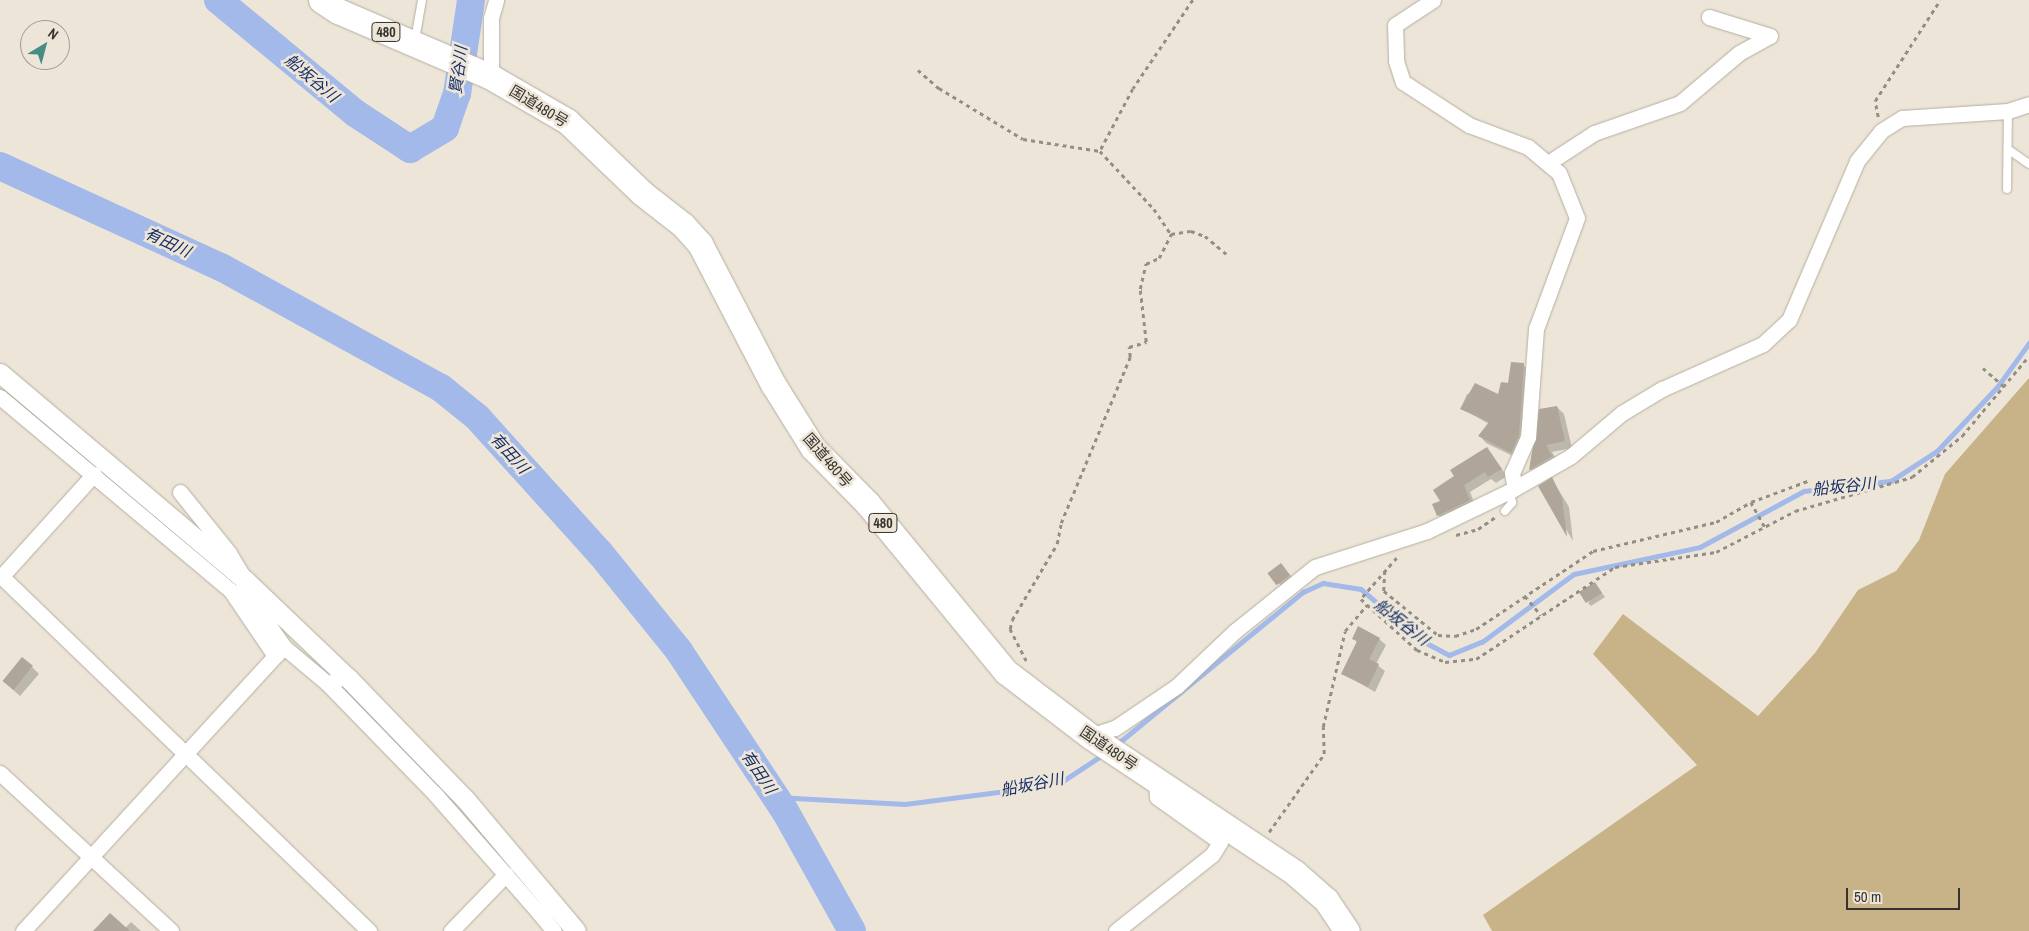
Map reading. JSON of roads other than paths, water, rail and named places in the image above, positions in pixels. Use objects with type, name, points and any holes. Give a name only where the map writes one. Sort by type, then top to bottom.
[{"type":"highway","name":"国道480号","points":[[321,0],[473,69],[567,121],[642,193],[683,225],[700,244],[773,384],[813,448],[868,504],[1006,672],[1090,736],[1260,850],[1326,900],[1347,931]]},
{"type":"street","points":[[473,69],[496,0]]},
{"type":"street","points":[[1433,0],[1395,25],[1396,61],[1403,82],[1469,125],[1528,147],[1548,163],[1567,186],[1577,218],[1536,329],[1528,437],[1512,473],[1512,489]]},
{"type":"street","points":[[1548,163],[1594,133],[1680,103],[1738,53],[1770,36],[1709,17]]},
{"type":"street","points":[[1090,736],[1115,728],[1177,686],[1235,631],[1315,567],[1427,531],[1512,489],[1571,456],[1622,413],[1662,389],[1763,344],[1789,320],[1857,161],[1881,131],[1902,118],[2008,111],[2029,104]]},
{"type":"street","points":[[0,373],[246,581],[348,678],[465,799],[548,910],[554,931]]},
{"type":"street","points":[[0,397],[231,591],[280,651],[327,683],[506,874],[576,931]]},
{"type":"street","points":[[94,474],[1,576],[188,752],[368,931]]},
{"type":"street","points":[[180,492],[246,581]]},
{"type":"street","points":[[246,581],[243,588],[280,651]]},
{"type":"street","points":[[22,931],[280,651]]},
{"type":"street","points":[[327,683],[348,678]]},
{"type":"street","points":[[0,773],[171,931]]},
{"type":"street","points":[[1116,931],[1212,854],[1220,842],[1156,797],[1156,780]]},
{"type":"street","points":[[451,931],[506,874]]},
{"type":"lane","points":[[414,42],[422,0]]},
{"type":"lane","points":[[2007,189],[2008,111]]},
{"type":"lane","points":[[2009,150],[2029,164]]},
{"type":"lane","points":[[1504,511],[1512,503],[1512,489]]},
{"type":"waterway","name":"船坂谷川","points":[[218,0],[355,113],[410,149],[445,128],[457,94],[471,0]]},
{"type":"waterway","name":"有田川","points":[[0,166],[221,267],[441,388],[477,417],[600,553],[679,651],[785,811],[852,931]]},
{"type":"waterway","name":"船坂谷川","points":[[1116,745],[1303,592],[1323,583],[1361,589],[1421,640],[1449,655],[1482,642],[1574,574],[1700,547],[1804,491],[1891,481],[1937,451],[1998,386],[2029,343]]},
{"type":"waterway","name":"船坂谷川","points":[[776,797],[905,804],[1022,789],[1063,781],[1104,754]]},
{"type":"water label","name":"賢谷川","points":[[458,70]]}]
